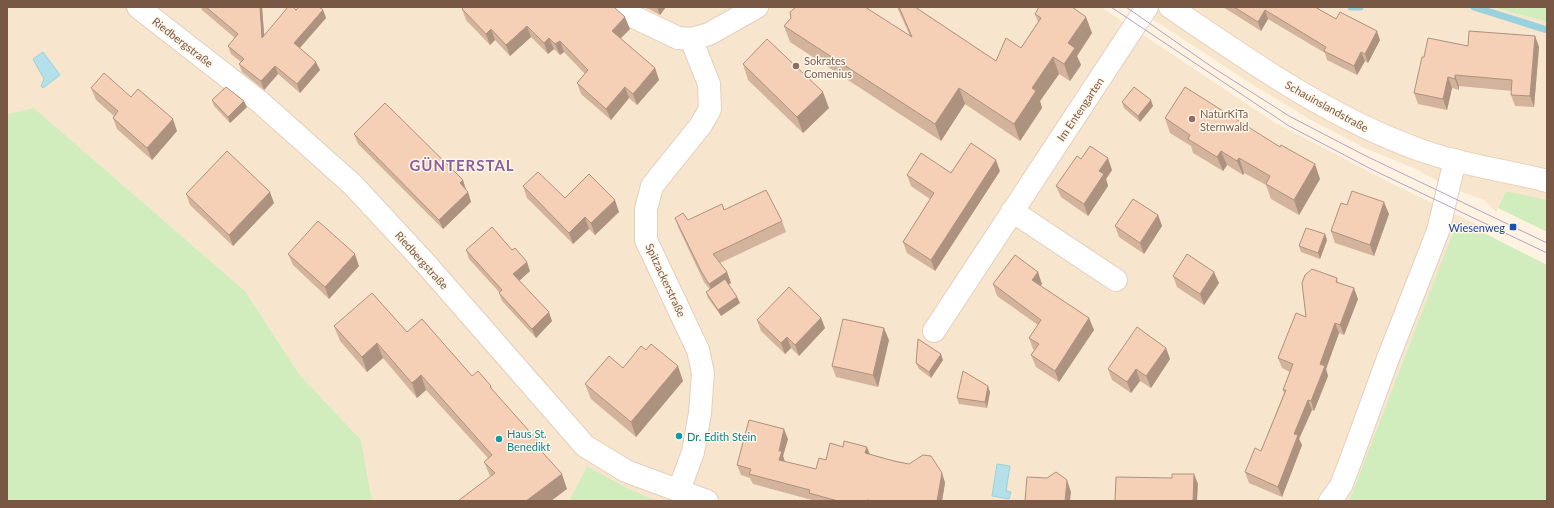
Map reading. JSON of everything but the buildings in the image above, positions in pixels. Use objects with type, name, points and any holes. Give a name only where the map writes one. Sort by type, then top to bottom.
[{"type":"street","name":"Riedbergstraße","points":[[138,7],[260,102],[354,185],[426,264],[586,446],[626,471],[707,501]]},
{"type":"street","points":[[624,7],[634,17],[678,38],[692,39],[709,34],[757,7]]},
{"type":"street","name":"Im Entengarten","points":[[934,331],[1147,7]]},
{"type":"street","name":"Schauinslandstraße","points":[[1170,7],[1264,71],[1335,113],[1375,133],[1421,151],[1547,181]]},
{"type":"street","name":"Spitzackerstraße","points":[[679,490],[693,452],[700,413],[703,373],[698,350],[646,240],[646,209],[652,186],[701,125],[710,109],[709,84],[692,39]]},
{"type":"street","points":[[1330,501],[1341,486],[1438,231],[1455,160]]},
{"type":"street","points":[[1012,211],[1116,280]]},
{"type":"shaded area","points":[[7,7],[1101,7],[1274,122],[1393,184],[1486,229],[1484,233],[1457,223],[1349,501],[658,501],[629,489],[587,466],[569,501],[372,501],[361,440],[299,374],[245,291],[34,108],[7,114]]},
{"type":"shaded area","points":[[1134,7],[1492,7],[1547,22],[1547,200],[1506,191],[1496,212],[1484,200],[1448,187],[1418,170],[1367,149],[1311,120],[1250,83]]},
{"type":"green space","points":[[1492,7],[1547,7],[1547,22]]},
{"type":"green space","points":[[34,108],[245,291],[299,374],[361,440],[372,501],[7,501],[7,114]]},
{"type":"green space","points":[[1506,191],[1547,200],[1547,232],[1498,208]]},
{"type":"green space","points":[[1457,222],[1484,233],[1547,265],[1547,501],[1349,501]]},
{"type":"green space","points":[[587,466],[629,489],[658,501],[569,501]]},
{"type":"water","points":[[43,52],[60,75],[43,88],[41,86],[44,79],[33,59]]},
{"type":"water","points":[[997,464],[1010,466],[1006,491],[1011,492],[1009,499],[992,496]]},
{"type":"waterway","points":[[1351,7],[1360,7]]},
{"type":"waterway","points":[[1474,7],[1547,30]]},
{"type":"tram line","points":[[1111,7],[1289,126],[1373,170],[1547,253]]},
{"type":"tram line","points":[[1126,7],[1212,67],[1289,116],[1364,155],[1547,243]]},
{"type":"place","name":"Sokrates Comenius","points":[[796,66]]},
{"type":"place","name":"NaturKiTa Sternwald","points":[[1192,119]]},
{"type":"place","name":"Wiesenweg","points":[[1513,227]]},
{"type":"place","name":"Dr. Edith Stein","points":[[679,436]]},
{"type":"place","name":"Haus St. Benedikt","points":[[499,439]]},
{"type":"district","name":"GÜNTERSTAL","points":[[462,165]]}]
